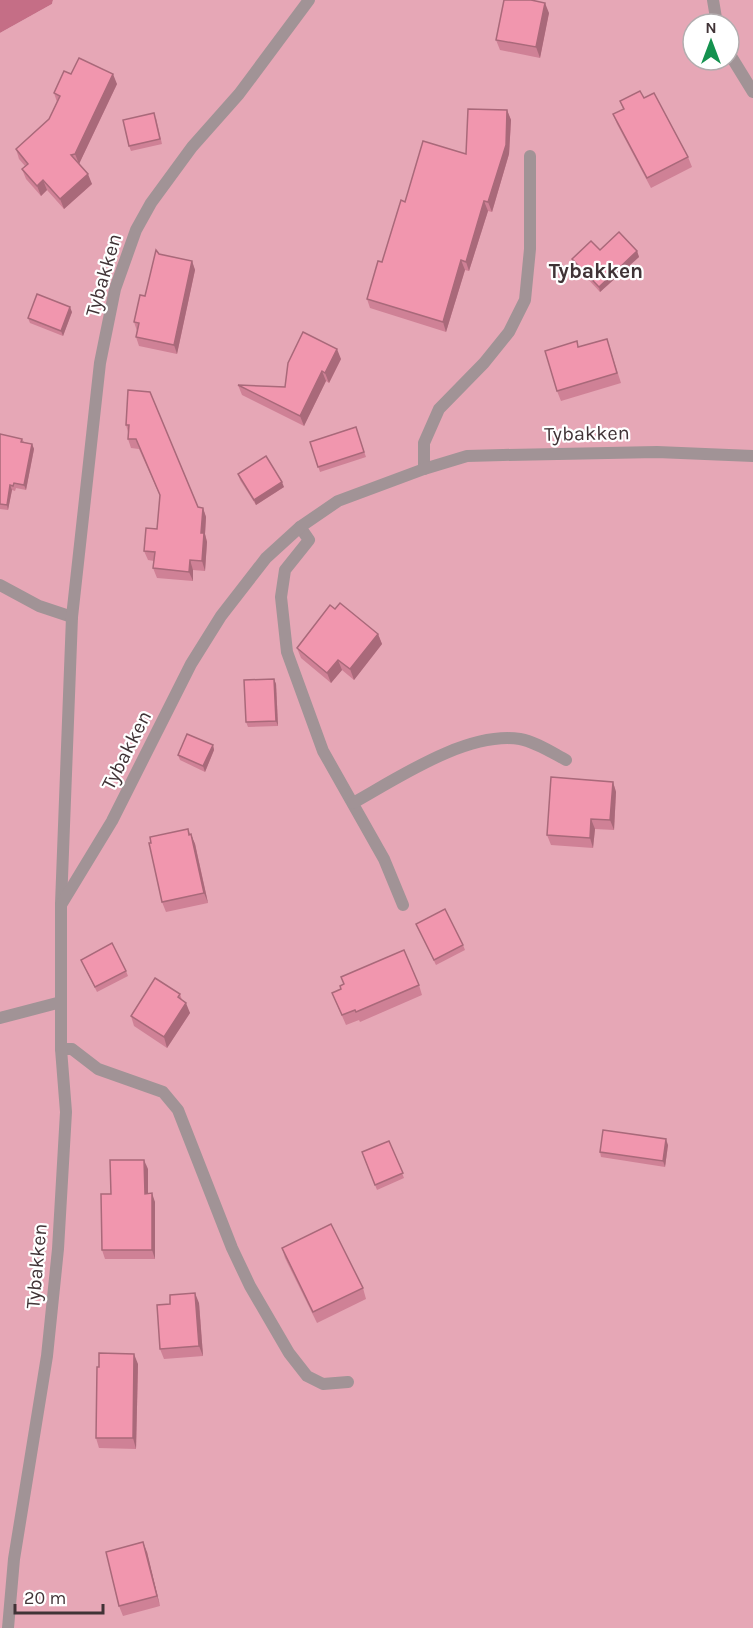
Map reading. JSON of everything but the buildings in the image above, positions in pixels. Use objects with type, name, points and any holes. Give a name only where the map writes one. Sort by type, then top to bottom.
[{"type":"street","name":"Tybakken","points":[[8,1628],[14,1559],[47,1356],[58,1249],[66,1112],[61,1049],[61,905],[72,617],[100,363],[115,289],[136,230],[151,203],[192,147],[239,94],[309,0]]},
{"type":"street","points":[[741,72],[753,92]]},
{"type":"street","points":[[424,469],[424,443],[439,409],[484,363],[509,332],[525,300],[530,249],[530,156]]},
{"type":"street","name":"Tybakken","points":[[61,905],[112,821],[191,664],[221,616],[266,558],[300,527],[338,501],[424,469],[467,456],[657,452],[753,456]]},
{"type":"street","points":[[300,527],[309,540],[285,570],[281,597],[287,652],[323,751],[384,859],[403,905]]},
{"type":"street","points":[[0,585],[39,606],[72,617]]},
{"type":"street","points":[[353,802],[436,758],[486,740],[518,739],[533,742],[566,760]]},
{"type":"street","points":[[0,1018],[61,1002]]},
{"type":"street","points":[[61,1049],[72,1049],[98,1069],[163,1092],[178,1110],[232,1248],[250,1286],[289,1353],[307,1376],[323,1384],[348,1382]]},
{"type":"shaded area","points":[[0,0],[53,0],[52,4],[0,33]]},
{"type":"shaded area","points":[[53,0],[753,0],[753,1628],[0,1628],[0,33],[52,4]]},
{"type":"district","name":"Tybakken","points":[[596,271]]}]
